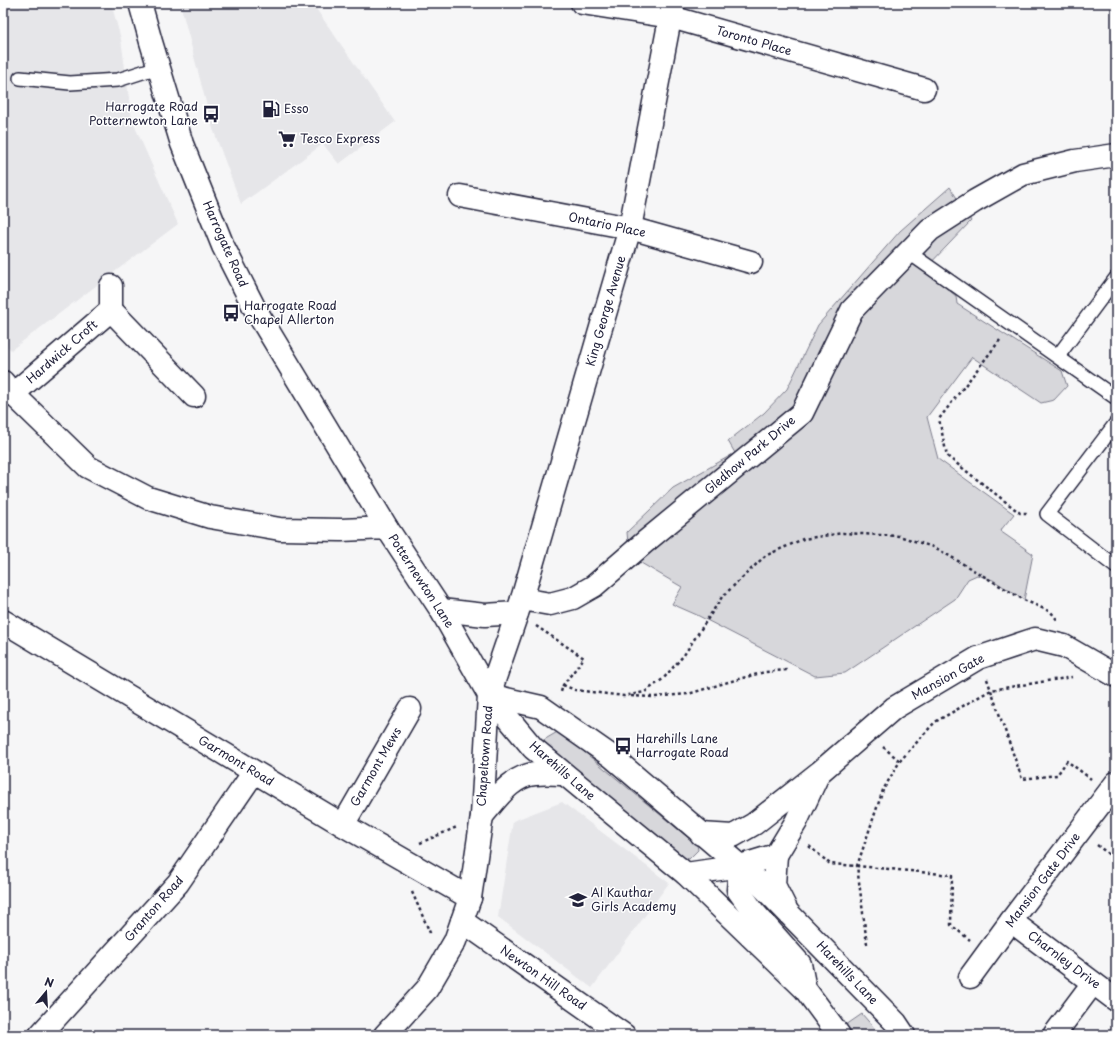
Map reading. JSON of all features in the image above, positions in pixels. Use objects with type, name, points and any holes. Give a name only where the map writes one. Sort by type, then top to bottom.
[{"type":"street","name":"Harrogate Road","points":[[140,3],[182,144],[223,246],[255,309],[387,528]]},
{"type":"street","name":"Toronto Place","points":[[582,3],[672,10],[924,89]]},
{"type":"street","name":"King George Avenue","points":[[489,695],[519,606],[630,228],[672,10]]},
{"type":"street","name":"Gledhow Park Drive","points":[[519,606],[550,604],[573,598],[594,586],[645,542],[802,413],[852,310],[930,230],[975,201],[1023,174],[1074,160],[1116,155]]},
{"type":"street","name":"Ontario Place","points":[[460,196],[630,228],[751,262]]},
{"type":"street","points":[[111,286],[111,310],[194,396]]},
{"type":"street","name":"Hardwick Croft","points":[[8,388],[111,310]]},
{"type":"street","name":"Potternewton Lane","points":[[8,388],[88,467],[148,498],[210,517],[280,529],[387,528],[441,610],[489,695]]},
{"type":"street","points":[[441,610],[484,615],[519,606]]},
{"type":"street","name":"Garmont Road","points":[[3,621],[343,825],[470,898]]},
{"type":"street","name":"Mansion Gate","points":[[701,834],[733,836],[754,824],[820,772],[894,708],[978,658],[1035,639],[1064,646],[1116,676]]},
{"type":"street","name":"Harehills Lane","points":[[489,695],[541,708],[611,756],[754,878],[896,1023],[904,1035]]},
{"type":"street","name":"Harehills Lane","points":[[489,695],[532,748],[686,874],[805,989],[839,1035]]},
{"type":"street","name":"Chapeltown Road","points":[[385,1035],[427,989],[455,941],[470,898],[482,816],[489,695]]},
{"type":"street","name":"Garmont Mews","points":[[343,825],[410,709]]},
{"type":"street","name":"Granton Road","points":[[40,1035],[178,883],[254,772]]},
{"type":"street","name":"Mansion Gate","points":[[776,855],[792,830],[820,772]]},
{"type":"street","name":"Chapeltown Road","points":[[482,816],[510,784],[521,778],[534,774],[564,774]]},
{"type":"street","name":"Mansion Gate Drive","points":[[970,977],[1112,788]]},
{"type":"street","points":[[754,824],[740,866],[738,890],[753,911],[800,964],[805,989]]},
{"type":"street","points":[[686,874],[740,866],[776,855]]},
{"type":"street","name":"Harehills Lane","points":[[776,855],[774,885],[787,912]]},
{"type":"street","name":"Newton Hill Road","points":[[462,921],[624,1035]]},
{"type":"street","name":"Charnley Drive","points":[[1011,921],[1108,990]]},
{"type":"street","points":[[1054,1035],[1108,990]]},
{"type":"lane","points":[[20,78],[70,83],[118,80],[158,67]]},
{"type":"lane","points":[[908,252],[1116,398]]},
{"type":"lane","points":[[1058,356],[1116,278]]},
{"type":"lane","points":[[1116,423],[1047,514],[1116,567]]},
{"type":"path","points":[[1012,324],[939,419],[947,456],[1020,513],[1047,514]]},
{"type":"path","points":[[627,696],[645,692],[663,679],[684,655],[722,597],[765,556],[803,539],[843,533],[899,536],[936,548],[1024,600],[1051,612],[1058,621],[1064,646]]},
{"type":"path","points":[[519,606],[584,658],[563,685],[555,717]]},
{"type":"path","points":[[978,658],[991,690],[1022,779],[1057,775],[1067,761],[1112,788]]},
{"type":"path","points":[[563,685],[575,690],[627,696],[654,697],[688,694],[765,672],[787,670]]},
{"type":"path","points":[[867,944],[857,866],[883,790],[900,760],[935,722],[991,690],[1072,677]]},
{"type":"path","points":[[792,830],[830,864],[952,875],[951,925],[988,953]]},
{"type":"shaded area","points":[[3,3],[111,3],[121,39],[132,120],[178,224],[11,350],[3,342]]},
{"type":"shaded area","points":[[180,3],[312,3],[395,122],[339,164],[323,144],[241,204],[213,129]]},
{"type":"shaded area","points":[[950,187],[971,221],[924,270],[956,296],[957,304],[1062,371],[1067,386],[1054,400],[1041,403],[972,357],[927,417],[938,459],[1014,514],[1000,531],[1033,554],[1024,600],[993,580],[977,575],[968,579],[955,599],[845,673],[815,676],[697,615],[672,604],[682,587],[629,556],[627,532],[673,488],[735,453],[728,441],[764,413],[787,389],[818,325],[900,231]]},
{"type":"shaded area","points":[[559,731],[697,845],[698,850],[689,859],[682,857],[542,741]]},
{"type":"shaded area","name":"Al Kauthar Girls Academy","points":[[562,802],[669,883],[592,988],[498,917],[513,821]]},
{"type":"shaded area","points":[[862,1014],[880,1035],[854,1035],[846,1025]]},
{"type":"place","name":"Esso","points":[[271,109]]},
{"type":"place","name":"Harrogate Road Potternewton Lane","points":[[211,114]]},
{"type":"place","name":"Tesco Express","points":[[287,139]]},
{"type":"place","name":"Harrogate Road Chapel Allerton","points":[[231,313]]},
{"type":"place","name":"Harehills Lane Harrogate Road","points":[[623,746]]},
{"type":"place","name":"Al Kauthar Girls Academy","points":[[578,900]]}]
